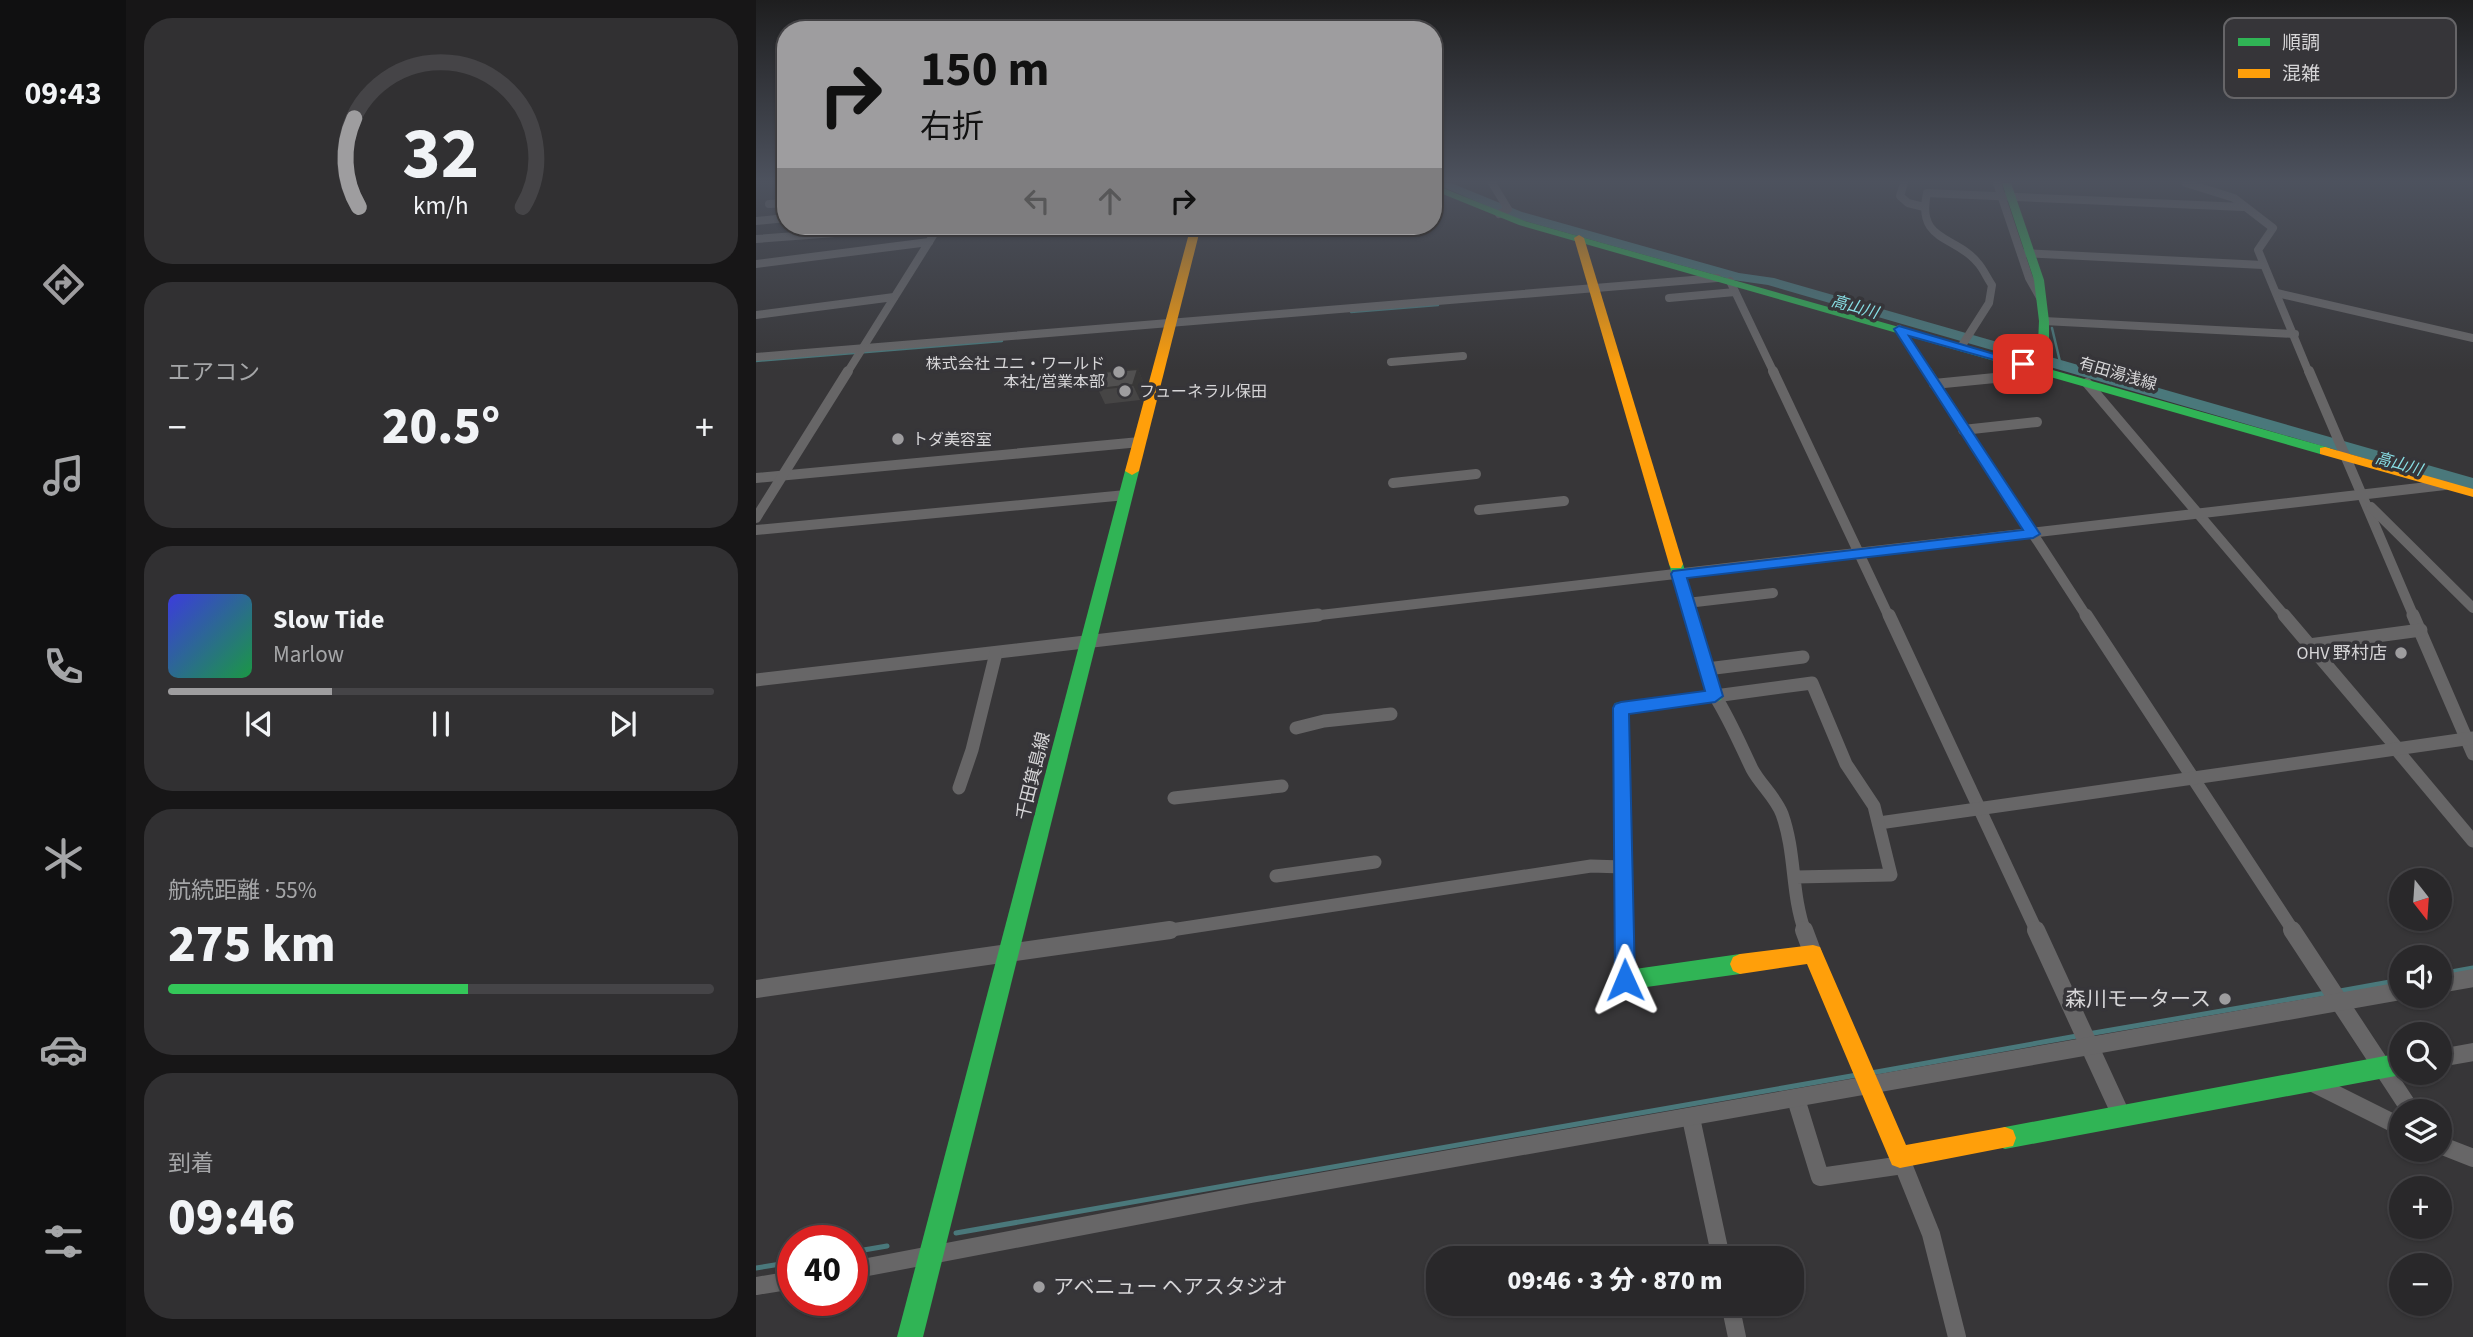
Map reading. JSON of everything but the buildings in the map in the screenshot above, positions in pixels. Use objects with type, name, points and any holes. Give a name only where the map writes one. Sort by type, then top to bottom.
[{"type":"main road","name":"千田箕島線","points":[[910,1337],[1191,245]]},
{"type":"main road","points":[[1581,245],[1715,696],[1621,708],[1625,980],[1813,954],[1901,1161],[2389,1066]]},
{"type":"main road","name":"有田湯浅線","points":[[1603,245],[1727,284],[1961,346],[2043,364],[2087,383],[2345,453],[2473,493]]},
{"type":"main road","points":[[2022,245],[2042,301],[2043,364]]},
{"type":"street","points":[[756,264],[902,245]]},
{"type":"street","points":[[756,518],[927,245]]},
{"type":"street","points":[[1954,245],[1978,262],[1992,285],[1989,303],[1961,346]]},
{"type":"street","points":[[2261,245],[2258,250],[2263,265],[2470,738],[2473,754]]},
{"type":"street","points":[[2025,254],[2263,265]]},
{"type":"street","points":[[756,357],[1170,326],[1594,288],[1727,284]]},
{"type":"street","points":[[1669,298],[1727,284]]},
{"type":"street","points":[[1727,284],[1981,810],[2122,1117]]},
{"type":"street","points":[[2277,293],[2473,338]]},
{"type":"street","points":[[756,315],[894,297]]},
{"type":"street","points":[[2044,321],[2295,334]]},
{"type":"street","points":[[1899,329],[2403,1099]]},
{"type":"street","points":[[1391,362],[1463,356]]},
{"type":"street","points":[[1934,384],[2005,377]]},
{"type":"street","points":[[2087,383],[2473,841]]},
{"type":"street","points":[[1963,430],[2037,422]]},
{"type":"street","points":[[756,478],[1140,442]]},
{"type":"street","points":[[1393,483],[1476,474]]},
{"type":"street","points":[[756,680],[1859,553],[2365,499],[2445,485]]},
{"type":"street","points":[[756,530],[1126,495]]},
{"type":"street","points":[[2365,499],[2470,602]]},
{"type":"street","points":[[1479,510],[1564,501]]},
{"type":"street","points":[[1687,604],[1773,593]]},
{"type":"street","points":[[2309,645],[2421,630]]},
{"type":"street","points":[[959,788],[972,750],[996,653]]},
{"type":"street","points":[[1707,669],[1804,657]]},
{"type":"street","points":[[1796,877],[1891,875],[1874,807],[1846,764],[1812,683],[1715,696],[1734,726],[1752,770],[1781,812],[1792,852],[1798,912],[1813,954]]},
{"type":"street","points":[[1296,728],[1324,721],[1391,714]]},
{"type":"street","points":[[1879,823],[2470,738]]},
{"type":"street","points":[[1174,798],[1282,786]]},
{"type":"street","points":[[1276,876],[1375,862]]},
{"type":"street","points":[[756,989],[1273,915],[1591,866],[1623,867]]},
{"type":"street","points":[[2452,982],[2473,978]]},
{"type":"street","points":[[868,1267],[1251,1194],[2389,993]]},
{"type":"street","points":[[2452,1056],[2473,1052]]},
{"type":"street","points":[[2310,1082],[2389,1121]]},
{"type":"street","points":[[1796,1099],[1820,1177],[1901,1161],[1931,1234],[1957,1337]]},
{"type":"street","points":[[1691,1118],[1718,1246]]},
{"type":"street","points":[[2452,1150],[2473,1158]]},
{"type":"street","points":[[756,1286],[777,1283]]},
{"type":"street","points":[[1733,1316],[1737,1337]]},
{"type":"waterway","name":"高山川","points":[[1626,245],[1738,277],[1769,281],[2473,484]]},
{"type":"waterway","name":"高山川","points":[[1733,278],[1738,277]]},
{"type":"waterway","points":[[1351,312],[1438,305]]},
{"type":"waterway","points":[[2052,328],[2061,366]]},
{"type":"waterway","points":[[756,361],[1002,341]]},
{"type":"waterway","points":[[2452,972],[2473,968]]},
{"type":"waterway","points":[[2340,991],[2389,982]]},
{"type":"waterway","points":[[2088,1034],[2326,993]]},
{"type":"waterway","points":[[1871,1073],[2077,1036]]},
{"type":"waterway","points":[[956,1233],[1857,1075]]},
{"type":"waterway","points":[[868,1249],[887,1246]]},
{"type":"waterway","points":[[756,1268],[777,1265]]},
{"type":"traffic: fast","points":[[1601,245],[2325,451]]},
{"type":"traffic: fast","points":[[2027,245],[2039,280],[2044,321],[2043,370]]},
{"type":"traffic: fast","points":[[910,1337],[1132,471]]},
{"type":"traffic: fast","points":[[1676,564],[1715,696],[1621,708],[1625,980],[1740,964]]},
{"type":"traffic: fast","points":[[2005,1138],[2389,1066]]},
{"type":"traffic: slow","points":[[1132,471],[1191,245]]},
{"type":"traffic: slow","points":[[1581,245],[1676,564]]},
{"type":"traffic: slow","points":[[2325,451],[2473,493]]},
{"type":"traffic: slow","points":[[1740,964],[1813,954],[1900,1157],[2005,1138]]},
{"type":"place","name":"株式会社 ユニ・ワールド 本社/営業本部","points":[[1119,372]]},
{"type":"place","name":"フューネラル保田","points":[[1125,391]]},
{"type":"place","name":"トダ美容室","points":[[898,439]]},
{"type":"place","name":"OHV 野村店","points":[[2401,653]]},
{"type":"place","name":"森川モータース","points":[[2225,999]]},
{"type":"place","name":"アベニュー ヘアスタジオ","points":[[1039,1287]]},
{"type":"route","points":[[1625,980],[1621,708],[1715,696],[1678,574],[2033,534],[1899,329],[2023,364]]}]
